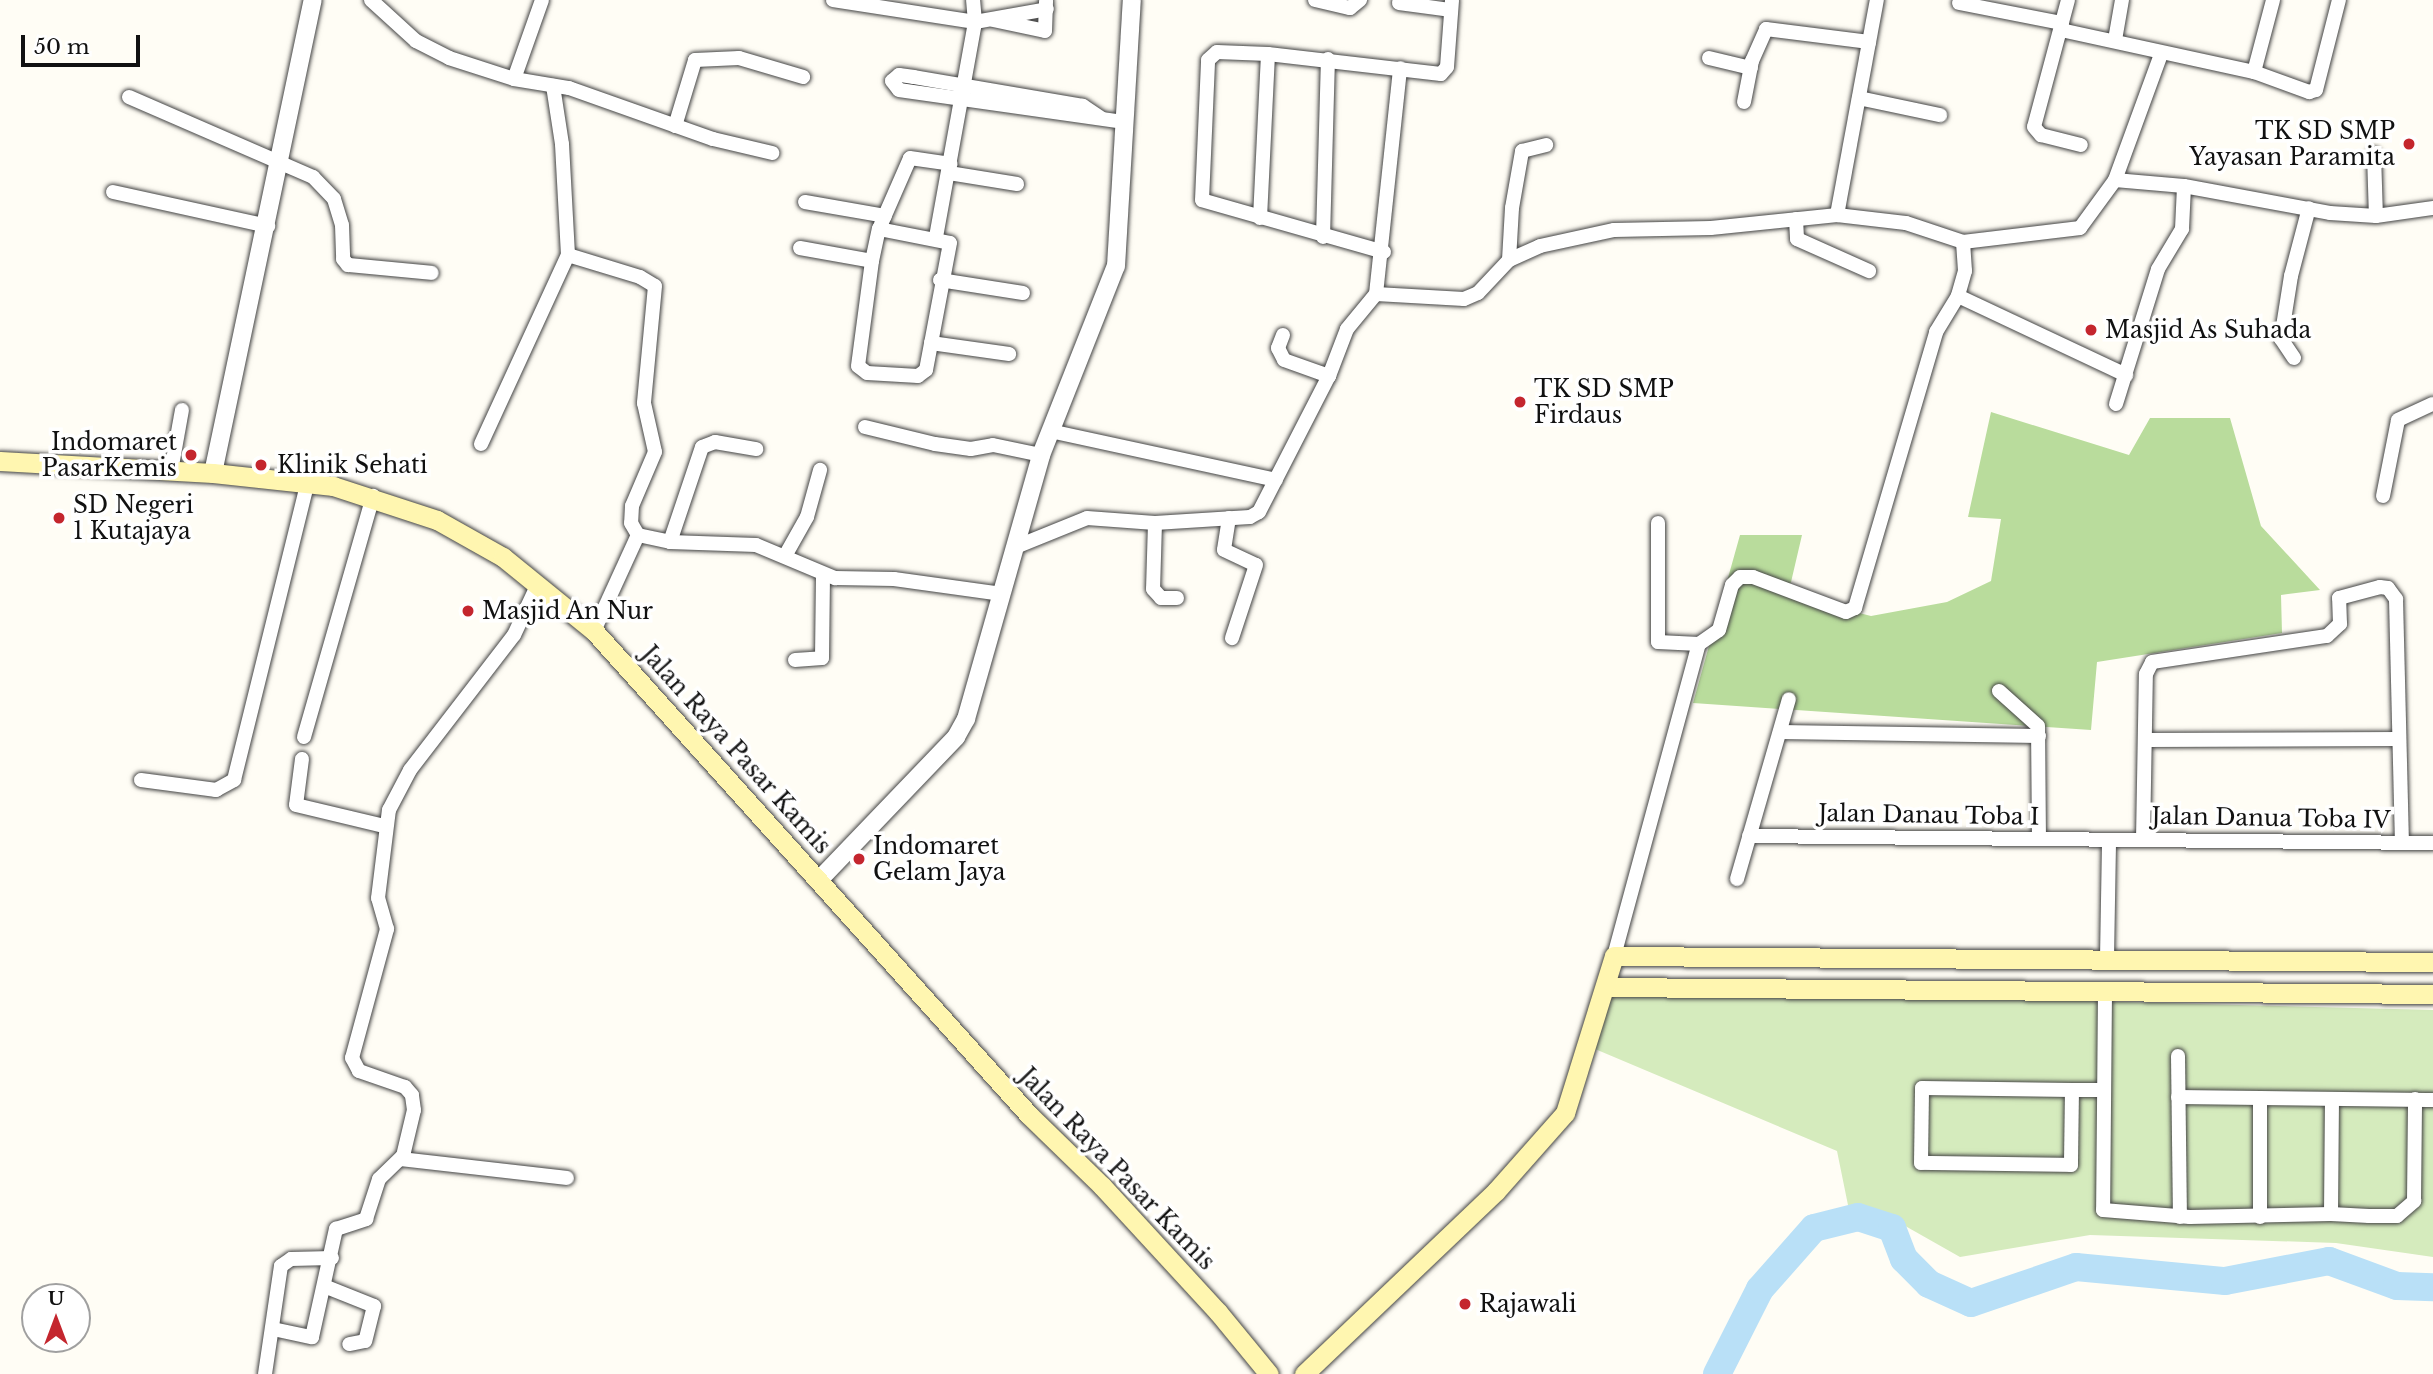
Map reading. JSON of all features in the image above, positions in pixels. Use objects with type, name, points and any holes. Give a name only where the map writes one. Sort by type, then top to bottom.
[{"type":"main road","name":"Jalan Raya Pasar Kamis","points":[[0,461],[214,473],[308,482],[373,496],[466,534],[538,584],[594,631],[820,879],[1029,1115],[1102,1186],[1218,1312],[1269,1374]]},
{"type":"main road","points":[[1304,1374],[1473,1214],[1565,1113],[1614,956],[2433,962]]},
{"type":"main road","points":[[2074,991],[2076,959]]},
{"type":"main road","points":[[1605,987],[2433,994]]},
{"type":"street","points":[[214,473],[268,226],[313,0]]},
{"type":"street","points":[[371,0],[416,41],[449,58],[514,79],[553,86],[675,126],[772,153]]},
{"type":"street","points":[[514,79],[542,0]]},
{"type":"street","points":[[832,0],[900,6],[975,22],[1047,5],[1049,26],[1043,31],[992,20]]},
{"type":"street","points":[[936,237],[975,22],[973,0]]},
{"type":"street","points":[[820,879],[960,731],[1018,546],[1041,455],[1116,266],[1132,0]]},
{"type":"street","points":[[1315,0],[1350,8],[1360,0]]},
{"type":"street","points":[[1837,215],[1877,0]]},
{"type":"street","points":[[2068,0],[2034,127],[2041,135],[2081,145]]},
{"type":"street","points":[[2115,40],[2122,0]]},
{"type":"street","points":[[2254,72],[2273,0]]},
{"type":"street","points":[[1959,3],[2115,40],[2161,54],[2254,72],[2309,92],[2316,90],[2339,0]]},
{"type":"street","points":[[1384,252],[1206,202],[1200,190],[1209,56],[1217,52],[1268,54],[1444,71],[1451,5],[1399,3]]},
{"type":"street","points":[[1744,102],[1760,34],[1768,28],[1870,42]]},
{"type":"street","points":[[1260,218],[1268,54]]},
{"type":"street","points":[[1376,294],[1464,299],[1478,293],[1509,260],[1540,246],[1614,230],[1837,215],[1906,223],[1963,242],[2080,228],[2115,180],[2161,54]]},
{"type":"street","points":[[675,126],[695,60],[739,58],[803,77]]},
{"type":"street","points":[[1709,58],[1751,68]]},
{"type":"street","points":[[1323,237],[1328,59]]},
{"type":"street","points":[[1018,546],[1087,518],[1155,523],[1229,518],[1259,512],[1329,376],[1352,320],[1376,294],[1384,252],[1399,68]]},
{"type":"street","points":[[481,444],[568,255],[562,144],[553,86]]},
{"type":"street","points":[[963,92],[1123,121]]},
{"type":"street","points":[[129,97],[281,160],[313,177],[334,199],[346,264],[432,273]]},
{"type":"street","points":[[1859,98],[1940,116]]},
{"type":"street","points":[[1509,260],[1512,208],[1522,151],[1546,145]]},
{"type":"street","points":[[2374,154],[2376,216]]},
{"type":"street","points":[[805,202],[882,223],[936,237],[950,245],[940,280],[926,370],[918,376],[861,371],[857,359],[872,261],[882,223],[910,158],[1017,184]]},
{"type":"street","points":[[2115,180],[2184,186],[2309,208],[2376,216],[2433,208]]},
{"type":"street","points":[[2116,404],[2163,257],[2182,229],[2184,186]]},
{"type":"street","points":[[113,192],[268,226]]},
{"type":"street","points":[[2294,358],[2281,339],[2291,276],[2309,208]]},
{"type":"street","points":[[1796,219],[1797,239],[1869,271]]},
{"type":"street","points":[[1658,523],[1658,642],[1699,644],[1719,630],[1732,585],[1740,577],[1754,578],[1846,612],[1855,608],[1936,332],[1958,296],[1965,271],[1963,242]]},
{"type":"street","points":[[800,248],[872,261]]},
{"type":"street","points":[[568,255],[639,276],[655,286],[644,403],[655,452],[632,506],[631,523],[638,536]]},
{"type":"street","points":[[940,280],[1023,293]]},
{"type":"street","points":[[1958,296],[2126,375]]},
{"type":"street","points":[[1283,335],[1280,357],[1329,376]]},
{"type":"street","points":[[931,343],[1009,354]]},
{"type":"street","points":[[2384,496],[2398,419],[2433,404]]},
{"type":"street","points":[[171,471],[182,410]]},
{"type":"street","points":[[864,427],[935,444],[971,449],[993,445],[1041,455]]},
{"type":"street","points":[[1050,431],[1276,480]]},
{"type":"street","points":[[670,542],[702,447],[715,442],[756,449]]},
{"type":"street","points":[[786,556],[807,517],[820,470]]},
{"type":"street","points":[[141,780],[216,790],[234,780],[308,482]]},
{"type":"street","points":[[304,737],[373,496]]},
{"type":"street","points":[[1229,518],[1224,550],[1256,565],[1232,638]]},
{"type":"street","points":[[1155,523],[1153,589],[1161,598],[1177,598]]},
{"type":"street","points":[[638,536],[670,542],[744,543],[786,556],[823,574],[1002,594]]},
{"type":"street","points":[[594,631],[638,536]]},
{"type":"street","points":[[795,660],[822,658],[823,574]]},
{"type":"street","points":[[273,1329],[312,1336],[332,1258],[335,1229],[366,1219],[379,1179],[401,1159],[414,1110],[411,1091],[359,1071],[352,1058],[387,929],[378,898],[384,826],[400,786],[513,635],[538,584]]},
{"type":"street","points":[[2143,840],[2149,666],[2156,660],[2327,636],[2340,624],[2339,598],[2388,588],[2396,599],[2402,842]]},
{"type":"street","points":[[1614,956],[1699,644]]},
{"type":"street","points":[[1999,691],[2038,726],[2039,839]]},
{"type":"street","points":[[1737,879],[1789,699]]},
{"type":"street","points":[[1780,732],[2039,736]]},
{"type":"street","points":[[2145,740],[2399,739]]},
{"type":"street","points":[[302,760],[296,805],[384,826]]},
{"type":"street","name":"Jalan Danau Toba I","points":[[1749,836],[2109,840]]},
{"type":"street","points":[[2107,958],[2109,840]]},
{"type":"street","name":"Jalan Danua Toba IV","points":[[2109,840],[2433,843]]},
{"type":"street","points":[[2105,992],[2103,1210],[2180,1217],[2331,1214],[2397,1216],[2410,1208],[2414,1201],[2415,1099]]},
{"type":"street","points":[[2178,1056],[2180,1217]]},
{"type":"street","points":[[2072,1090],[2071,1165],[1921,1163],[1922,1088],[2103,1090]]},
{"type":"street","points":[[2178,1097],[2433,1100]]},
{"type":"street","points":[[2260,1098],[2260,1217]]},
{"type":"street","points":[[2331,1214],[2332,1099]]},
{"type":"street","points":[[401,1159],[566,1178]]},
{"type":"street","points":[[265,1374],[284,1263],[332,1258]]},
{"type":"street","points":[[324,1286],[374,1306],[365,1341],[349,1344]]},
{"type":"green space","points":[[1991,412],[2129,455],[2150,418],[2230,418],[2261,526],[2320,590],[2281,595],[2282,633],[2097,662],[2091,730],[1693,703],[1740,535],[1802,535],[1788,595],[1871,616],[1947,602],[1991,581],[2001,519],[1968,517]]},
{"type":"green space","points":[[1612,989],[2433,1010],[2433,1257],[2336,1243],[2090,1235],[1960,1257],[1877,1210],[1849,1210],[1837,1151],[1595,1049]]},
{"type":"waterway","points":[[1717,1374],[1760,1289],[1814,1228],[1858,1217],[1892,1228],[1904,1259],[1929,1284],[1971,1303],[2076,1267],[2225,1281],[2329,1261],[2397,1286],[2433,1287]]},
{"type":"place","name":"TK SD SMP Yayasan Paramita","points":[[2409,144]]},
{"type":"place","name":"Masjid As Suhada","points":[[2091,330]]},
{"type":"place","name":"TK SD SMP Firdaus","points":[[1520,402]]},
{"type":"place","name":"Indomaret PasarKemis","points":[[191,455]]},
{"type":"place","name":"Klinik Sehati","points":[[261,465]]},
{"type":"place","name":"SD Negeri 1 Kutajaya","points":[[59,518]]},
{"type":"place","name":"Masjid An Nur","points":[[468,611]]},
{"type":"place","name":"Indomaret Gelam Jaya","points":[[859,859]]},
{"type":"place","name":"Rajawali","points":[[1465,1304]]}]
